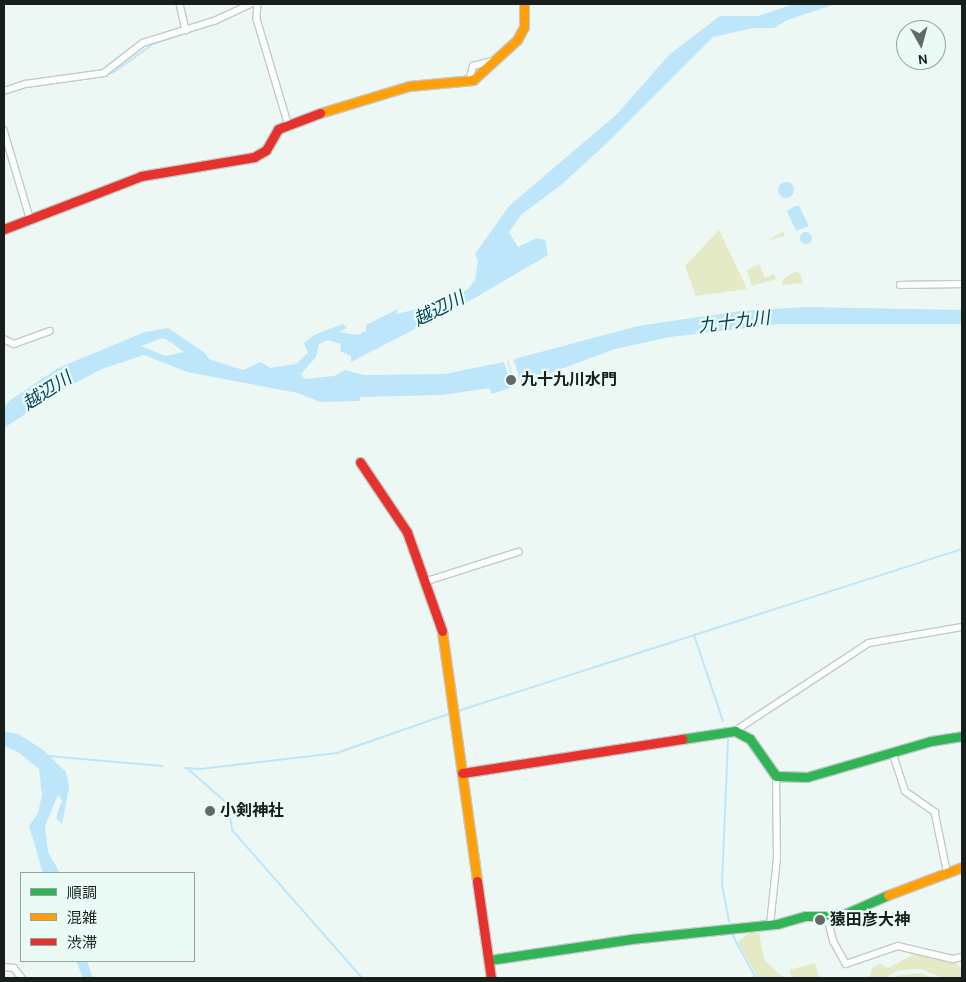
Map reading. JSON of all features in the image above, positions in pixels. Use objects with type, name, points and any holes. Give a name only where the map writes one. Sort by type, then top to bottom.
[{"type":"street","points":[[180,4],[186,30]]},
{"type":"street","points":[[4,91],[26,84],[104,73],[143,44],[186,30],[251,4]]},
{"type":"street","points":[[258,4],[257,20],[288,123]]},
{"type":"street","points":[[4,229],[141,176],[254,157],[266,150],[278,129],[288,123],[409,86],[469,82],[480,77],[523,32],[524,4]]},
{"type":"street","points":[[4,130],[30,218]]},
{"type":"street","points":[[900,285],[962,284]]},
{"type":"street","points":[[4,340],[14,344],[50,331]]},
{"type":"street","points":[[360,462],[408,532],[427,581],[445,641],[491,978]]},
{"type":"street","points":[[427,581],[518,552]]},
{"type":"street","points":[[462,773],[735,731],[869,642],[962,627]]},
{"type":"street","points":[[735,731],[750,739],[776,776],[777,858],[770,925]]},
{"type":"street","points":[[776,776],[811,776],[931,741],[962,736]]},
{"type":"street","points":[[893,753],[904,791],[935,812],[948,870]]},
{"type":"street","points":[[489,960],[631,939],[770,925],[805,916],[827,916],[853,911],[948,870],[962,867]]},
{"type":"street","points":[[827,916],[834,942],[846,964],[898,946],[952,959],[962,957]]},
{"type":"street","points":[[4,967],[14,968],[22,978]]},
{"type":"green space","points":[[719,230],[747,289],[696,296],[685,266]]},
{"type":"green space","points":[[782,232],[785,233],[784,236],[767,241]]},
{"type":"green space","points":[[759,264],[765,278],[774,274],[776,279],[752,286],[747,270]]},
{"type":"green space","points":[[796,271],[800,274],[803,283],[782,285],[783,279]]},
{"type":"green space","points":[[749,933],[759,933],[764,960],[784,978],[758,978],[738,942]]},
{"type":"green space","points":[[919,952],[956,963],[962,970],[962,978],[942,978],[921,969],[900,970],[884,978],[869,978],[873,967],[880,964],[888,968]]},
{"type":"green space","points":[[815,963],[819,978],[792,978],[789,970]]},
{"type":"green space","points":[[920,973],[934,978],[892,978],[900,975]]},
{"type":"water","name":"越辺川","points":[[794,4],[836,4],[787,20],[774,28],[753,28],[713,37],[607,143],[561,185],[522,214],[509,232],[518,247],[537,238],[545,240],[548,255],[473,299],[351,362],[351,356],[340,351],[341,344],[328,340],[319,344],[316,357],[301,374],[304,379],[334,376],[345,370],[364,375],[445,374],[504,362],[512,387],[492,394],[489,388],[443,395],[360,397],[359,401],[320,402],[298,393],[187,372],[144,355],[102,369],[60,391],[4,428],[4,408],[9,401],[58,368],[145,332],[168,328],[205,353],[209,359],[243,370],[261,362],[270,368],[296,364],[308,353],[304,343],[314,335],[343,324],[347,328],[339,332],[358,335],[366,331],[366,325],[398,309],[396,314],[444,303],[468,289],[475,280],[478,260],[475,254],[509,206],[616,115],[670,54],[720,16],[758,16]],"holes":[[[163,338],[184,352],[165,356],[141,346]]]},
{"type":"water","points":[[786,182],[792,184],[794,190],[792,196],[786,198],[780,196],[778,190],[780,184]]},
{"type":"water","points":[[795,206],[799,206],[809,226],[796,231],[787,211]]},
{"type":"water","points":[[808,232],[811,233],[811,243],[804,244],[801,243],[800,236],[801,233]]},
{"type":"water","name":"九十九川","points":[[806,307],[962,310],[962,324],[781,324],[670,337],[615,349],[515,386],[507,361],[638,326],[740,311]]},
{"type":"water","points":[[4,731],[18,734],[42,749],[66,772],[69,788],[62,824],[56,818],[62,800],[58,795],[45,826],[48,852],[59,872],[43,872],[29,826],[38,813],[42,795],[39,769],[18,752],[4,746]]},
{"type":"water","points":[[76,962],[87,962],[93,978],[83,978]]},
{"type":"pier","points":[[513,358],[522,385],[516,387],[508,360]]},
{"type":"waterway","points":[[51,83],[98,77],[114,72],[153,44],[207,26]]},
{"type":"waterway","points":[[4,94],[29,86]]},
{"type":"waterway","points":[[458,711],[962,549]]},
{"type":"waterway","points":[[694,635],[723,721]]},
{"type":"waterway","points":[[185,768],[200,769],[337,753],[451,713]]},
{"type":"waterway","points":[[728,740],[722,885],[729,921]]},
{"type":"waterway","points":[[48,756],[163,766]]},
{"type":"waterway","points":[[188,769],[228,804],[232,830],[362,978]]},
{"type":"waterway","points":[[732,934],[756,978]]},
{"type":"traffic: fast","points":[[682,739],[735,731],[750,739],[776,776],[807,777],[931,741],[962,736]]},
{"type":"traffic: fast","points":[[489,960],[631,939],[777,924],[805,916],[840,916],[888,895]]},
{"type":"traffic: slow","points":[[320,113],[409,86],[473,80],[517,40],[524,27],[524,4]]},
{"type":"traffic: slow","points":[[442,631],[477,881]]},
{"type":"traffic: slow","points":[[888,895],[962,867]]},
{"type":"traffic: jam","points":[[4,229],[141,176],[254,157],[266,150],[278,129],[320,113]]},
{"type":"traffic: jam","points":[[360,462],[407,532],[442,631]]},
{"type":"traffic: jam","points":[[462,773],[682,739]]},
{"type":"traffic: jam","points":[[477,881],[491,978]]},
{"type":"place","name":"九十九川水門","points":[[511,380]]},
{"type":"place","name":"小剣神社","points":[[210,811]]},
{"type":"place","name":"猿田彦大神","points":[[820,920]]}]
